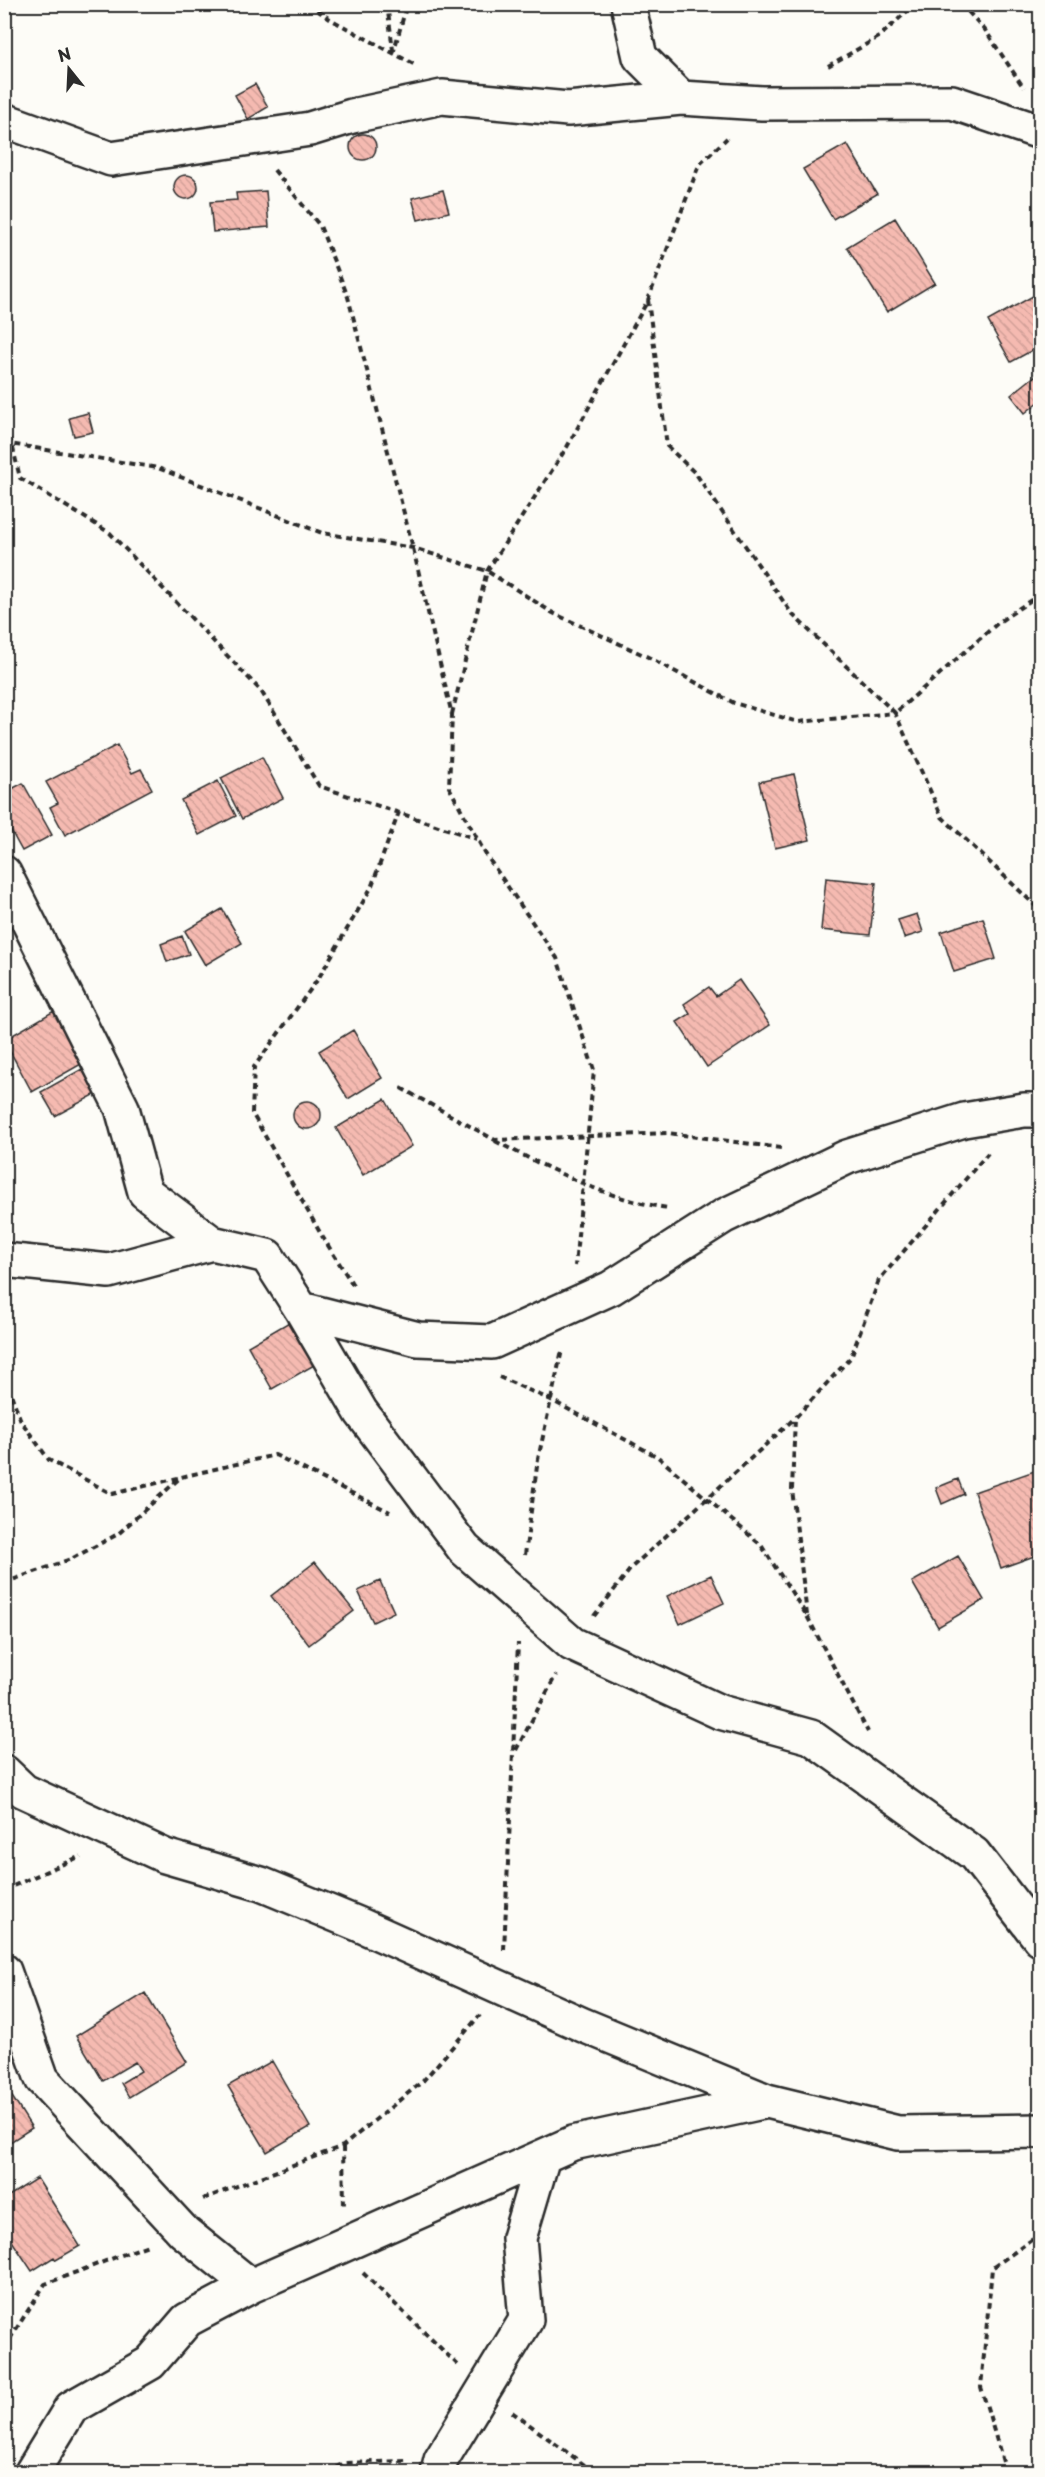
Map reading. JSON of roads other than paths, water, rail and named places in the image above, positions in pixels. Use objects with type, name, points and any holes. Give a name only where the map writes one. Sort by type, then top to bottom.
[{"type":"street","points":[[628,4],[640,57],[681,98]]},
{"type":"street","points":[[4,120],[111,159],[310,129],[352,116],[442,97],[568,109],[681,98],[762,103],[952,102],[1041,132]]},
{"type":"street","points":[[4,873],[122,1108],[145,1192],[212,1243],[267,1256],[361,1412],[464,1549],[572,1644],[720,1712],[811,1737],[974,1854],[1041,1939]]},
{"type":"street","points":[[301,1309],[418,1339],[492,1342],[611,1288],[724,1216],[847,1157],[964,1120],[1032,1110]]},
{"type":"street","points":[[4,1260],[109,1271],[212,1243]]},
{"type":"street","points":[[4,1772],[24,1791],[165,1856],[261,1884],[358,1924],[583,2025],[767,2101],[898,2133],[1041,2131]]},
{"type":"street","points":[[4,1971],[42,2079],[184,2232],[251,2286]]},
{"type":"street","points":[[32,2472],[71,2408],[150,2363],[187,2320],[251,2286],[573,2144],[767,2101]]},
{"type":"street","points":[[439,2466],[526,2320],[519,2238],[543,2157]]}]
